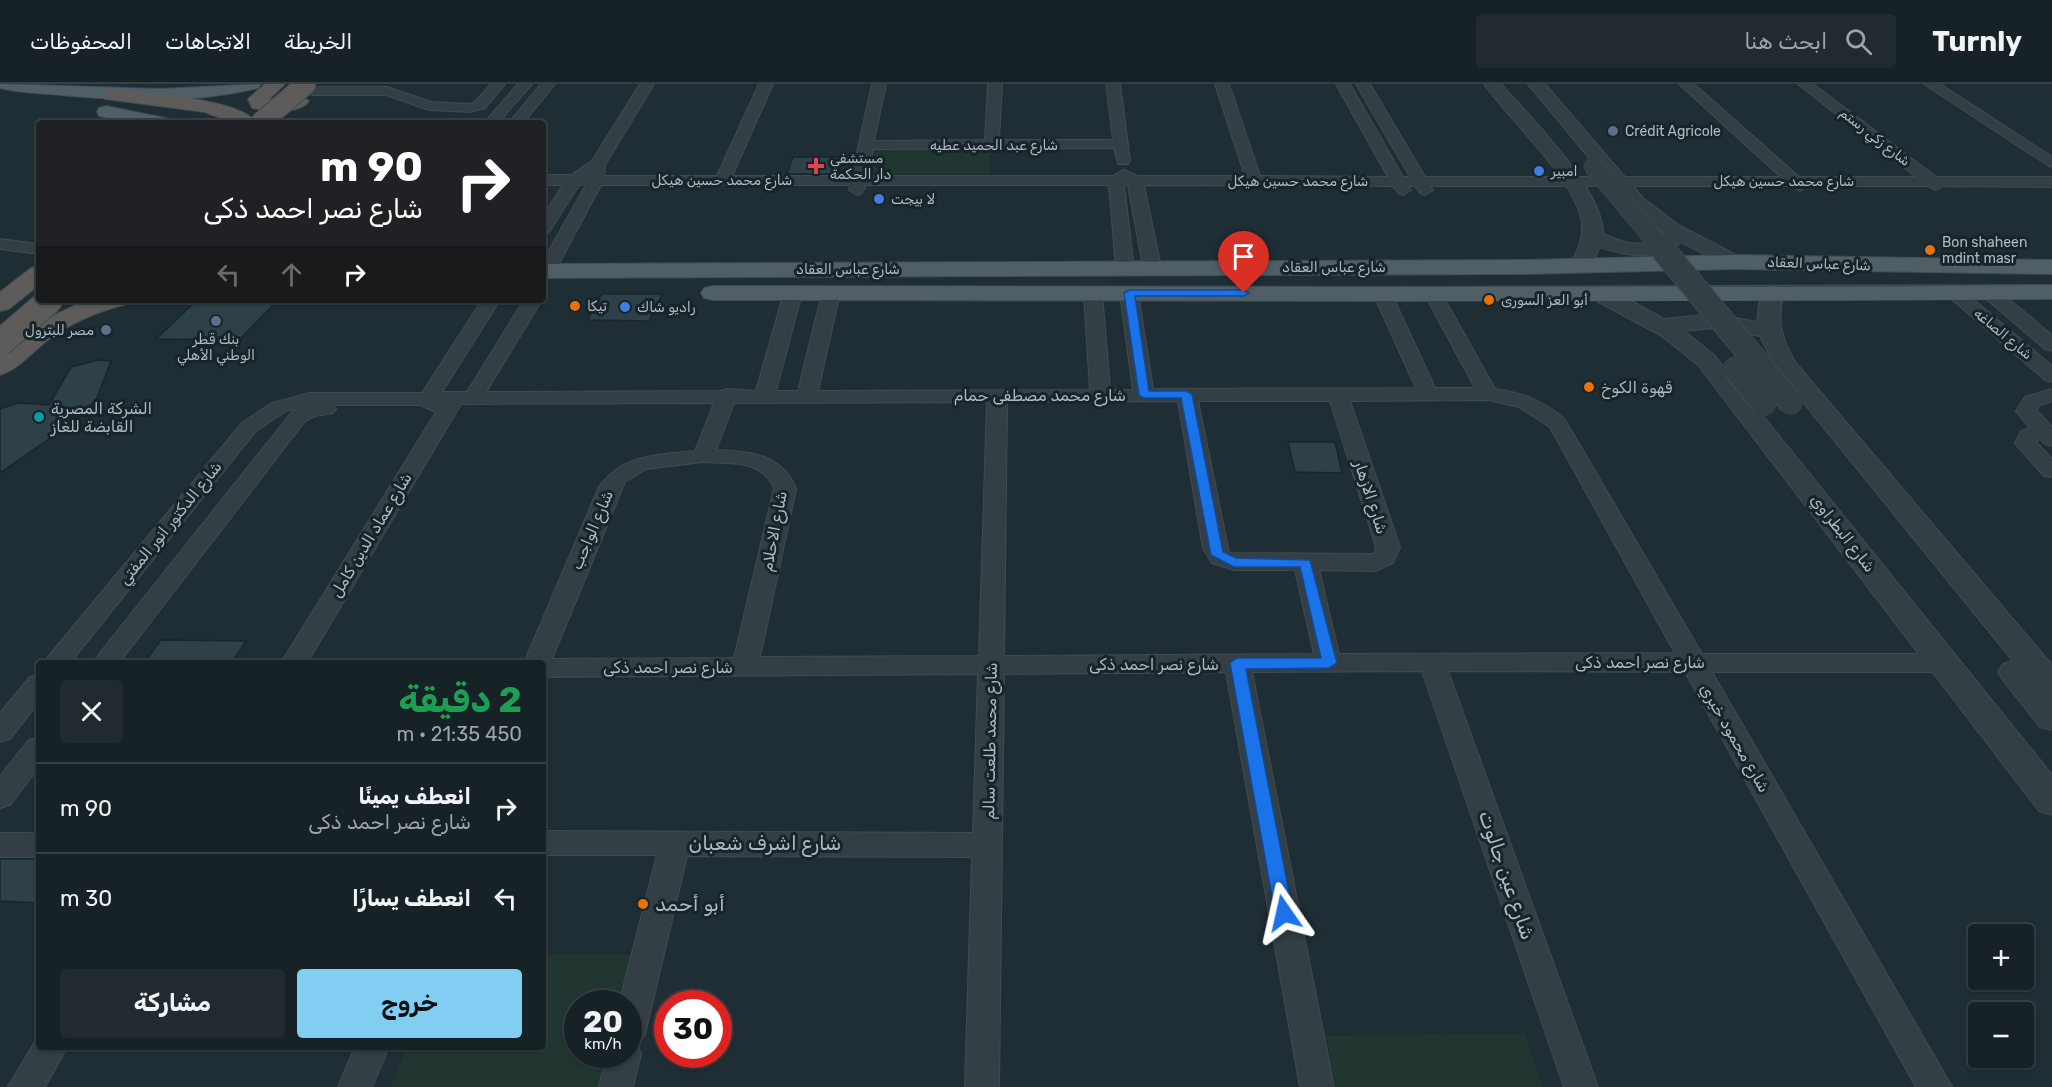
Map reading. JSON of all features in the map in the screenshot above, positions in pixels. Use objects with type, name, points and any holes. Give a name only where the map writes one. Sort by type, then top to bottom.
[{"type":"highway","points":[[276,84],[257,99],[259,104],[270,106],[310,90]]},
{"type":"highway","points":[[248,120],[290,84]]},
{"type":"highway","points":[[265,120],[310,90]]},
{"type":"highway","points":[[278,120],[310,90]]},
{"type":"highway","points":[[111,95],[212,107],[233,113],[241,120]]},
{"type":"highway","points":[[4,298],[36,275]]},
{"type":"highway","points":[[0,324],[36,294]]},
{"type":"highway","points":[[0,343],[47,303]]},
{"type":"highway","points":[[0,367],[45,328],[79,310],[104,303]]},
{"type":"highway","points":[[0,324],[26,321],[35,322],[45,328]]},
{"type":"main road","points":[[6,84],[111,95],[174,95],[252,84]]},
{"type":"main road","points":[[28,103],[47,100],[71,91]]},
{"type":"main road","points":[[0,100],[129,115],[150,120]]},
{"type":"main road","name":"شارع عباس العقاد","points":[[546,279],[1152,267],[1735,262],[2052,267]]},
{"type":"main road","name":"شارع عباس العقاد","points":[[546,279],[793,293],[1433,293],[1605,296],[2052,292]]},
{"type":"street","points":[[310,90],[387,91],[429,106],[470,108],[480,105],[498,84]]},
{"type":"street","points":[[494,120],[525,84]]},
{"type":"street","points":[[518,120],[548,84]]},
{"type":"street","points":[[546,275],[595,177],[647,84]]},
{"type":"street","points":[[723,180],[766,84]]},
{"type":"street","points":[[858,185],[879,84]]},
{"type":"street","points":[[992,144],[994,84]]},
{"type":"street","points":[[1113,84],[1126,184],[1125,268]]},
{"type":"street","points":[[1222,84],[1254,181]]},
{"type":"street","points":[[1343,84],[1400,186]]},
{"type":"street","points":[[1363,84],[1422,186]]},
{"type":"street","points":[[1492,84],[1579,176],[2052,718]]},
{"type":"street","points":[[1506,84],[1579,176]]},
{"type":"street","points":[[1523,84],[1579,176],[1590,211],[1592,237],[1581,265]]},
{"type":"street","points":[[1536,84],[1621,185],[1650,214],[1673,230],[1735,262]]},
{"type":"street","points":[[1668,84],[1788,186]]},
{"type":"street","points":[[1686,84],[1788,186]]},
{"type":"street","name":"شارع زكي رستم","points":[[1805,84],[1939,187]]},
{"type":"street","points":[[1931,84],[2052,164]]},
{"type":"street","name":"شارع عبد الحميد عطيه","points":[[867,145],[1121,144]]},
{"type":"street","points":[[2024,146],[2052,146]]},
{"type":"street","name":"شارع محمد حسين هيكل","points":[[595,177],[858,185],[1422,186],[1579,176],[1621,185],[2052,190]]},
{"type":"street","points":[[546,224],[572,184],[595,177]]},
{"type":"street","name":"شارع محمد حسين هيكل","points":[[546,188],[572,184],[595,177],[858,185]]},
{"type":"street","name":"شارع محمد حسين هيكل","points":[[546,180],[572,184]]},
{"type":"street","name":"شارع محمد حسين هيكل","points":[[1126,184],[1254,181],[1400,186]]},
{"type":"street","name":"شارع محمد حسين هيكل","points":[[1939,187],[2052,182]]},
{"type":"street","points":[[1126,184],[1152,267]]},
{"type":"street","points":[[1592,237],[1618,246],[1646,249],[1668,244],[1674,238],[1673,230]]},
{"type":"street","points":[[0,244],[36,249]]},
{"type":"street","name":"شارع الصاغه","points":[[1954,292],[2052,376]]},
{"type":"street","name":"شارع الصاغه","points":[[1989,292],[2052,345]]},
{"type":"street","points":[[765,395],[793,293]]},
{"type":"street","points":[[807,395],[831,293]]},
{"type":"street","points":[[1129,293],[1144,395]]},
{"type":"street","points":[[1382,293],[1428,394]]},
{"type":"street","points":[[1433,293],[1488,394]]},
{"type":"street","points":[[1092,294],[1100,395]]},
{"type":"street","points":[[1773,294],[1768,312],[1769,332],[1778,353],[1795,379],[2052,687]]},
{"type":"street","name":"شارع البطراوي","points":[[1605,296],[1661,326],[1689,345],[1712,366],[2052,801]]},
{"type":"street","name":"شارع عماد الدين كامل","points":[[451,401],[490,303]]},
{"type":"street","name":"شارع عماد الدين كامل","points":[[296,660],[451,401],[531,303]]},
{"type":"street","points":[[1661,326],[1713,321],[1769,332]]},
{"type":"street","points":[[1186,394],[1217,555],[1234,562],[1305,563],[1329,663]]},
{"type":"street","name":"شارع الازهار","points":[[1305,563],[1375,562],[1385,558],[1388,551],[1338,394]]},
{"type":"street","name":"شارع محمد مصطفى حمام","points":[[298,409],[425,411],[451,401],[727,395],[1488,394]]},
{"type":"street","name":"شارع محمود خيري","points":[[1488,394],[1512,397],[1535,405],[1558,424],[1691,662],[1935,1087]]},
{"type":"street","points":[[703,456],[727,395]]},
{"type":"street","name":"شارع محمد طلعت سالم","points":[[982,1087],[997,395]]},
{"type":"street","points":[[2048,436],[2026,411],[2027,405],[2039,398],[2052,395]]},
{"type":"street","points":[[1778,404],[2052,774]]},
{"type":"street","name":"شارع الدكتور انور المفتي","points":[[58,660],[249,427],[270,412],[298,409]]},
{"type":"street","name":"شارع الدكتور انور المفتي","points":[[112,654],[298,409]]},
{"type":"street","points":[[2048,436],[2028,435],[2025,443],[2052,471]]},
{"type":"street","name":"شارع الواجب","points":[[538,660],[605,497],[617,477],[649,461],[703,456]]},
{"type":"street","name":"شارع الاحلام","points":[[703,456],[757,461],[774,469],[783,482],[784,489],[745,667]]},
{"type":"street","points":[[105,603],[108,607],[123,611],[151,604]]},
{"type":"street","points":[[75,640],[98,636],[115,639],[112,654]]},
{"type":"street","name":"شارع نصر احمد ذكى","points":[[546,668],[1432,662],[1945,663]]},
{"type":"street","name":"شارع عين جالوت","points":[[1432,662],[1581,1087]]},
{"type":"street","points":[[1237,663],[1317,1087]]},
{"type":"street","points":[[0,732],[36,688]]},
{"type":"street","points":[[0,797],[36,751]]},
{"type":"street","name":"شارع اشرف شعبان","points":[[546,843],[987,845]]},
{"type":"street","points":[[639,990],[675,843]]},
{"type":"street","points":[[0,845],[36,845]]},
{"type":"street","points":[[25,1087],[48,1050]]},
{"type":"street","points":[[355,1087],[371,1050]]},
{"type":"street","points":[[616,1087],[621,1068]]},
{"type":"green space","points":[[874,148],[990,148],[989,174],[869,174]]},
{"type":"green space","points":[[546,955],[637,955],[628,990],[564,990],[564,1068],[608,1068],[603,1087],[391,1087],[406,1050],[546,1050]]},
{"type":"green space","points":[[1525,1034],[1543,1087],[1336,1087],[1326,1036]]},
{"type":"building","name":"مستشفي دار الحكمة","points":[[793,157],[845,157],[839,174],[787,174]]},
{"type":"building","name":"راديو شاك","points":[[602,294],[662,294],[649,321],[588,320]]},
{"type":"building","name":"بنك قطر الوطني الأهلي","points":[[194,303],[274,304],[239,340],[156,339]]},
{"type":"building","name":"الشركة المصرية القابضة للغاز","points":[[98,360],[111,361],[96,400],[69,425],[0,473],[0,409],[18,403],[49,405],[71,367]]},
{"type":"building","points":[[1288,442],[1335,442],[1342,473],[1295,472]]},
{"type":"building","points":[[161,640],[246,641],[233,660],[146,660]]},
{"type":"building","points":[[0,859],[36,859],[36,903],[0,901]]},
{"type":"place","name":"Crédit Agricole","points":[[1613,131]]},
{"type":"place","name":"مستشفي دار الحكمة","points":[[816,166]]},
{"type":"place","name":"امبير","points":[[1539,171]]},
{"type":"place","name":"لا بيجت","points":[[879,199]]},
{"type":"place","name":"Bon shaheen mdint masr","points":[[1930,250]]},
{"type":"place","name":"أبو العز السورى","points":[[1489,300]]},
{"type":"place","name":"تيكا","points":[[575,306]]},
{"type":"place","name":"راديو شاك","points":[[625,307]]},
{"type":"place","name":"بنك قطر الوطني الأهلي","points":[[216,321]]},
{"type":"place","name":"مصر للبترول","points":[[106,330]]},
{"type":"place","name":"قهوة الكوخ","points":[[1589,387]]},
{"type":"place","name":"الشركة المصرية القابضة للغاز","points":[[39,417]]},
{"type":"place","name":"أبو أحمد","points":[[643,904]]},
{"type":"route","points":[[1244,293],[1129,293],[1144,395],[1186,394],[1217,555],[1229,562],[1305,563],[1329,663],[1237,663],[1284,913]]}]
